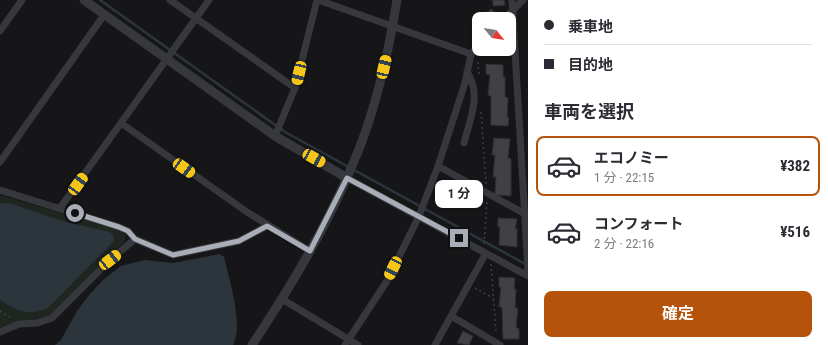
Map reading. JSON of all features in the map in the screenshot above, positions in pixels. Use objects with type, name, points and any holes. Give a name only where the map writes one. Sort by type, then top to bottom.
[{"type":"street","points":[[0,31],[22,0]]},
{"type":"street","points":[[84,0],[166,60],[348,177],[419,214],[528,276]]},
{"type":"street","points":[[170,0],[295,88]]},
{"type":"street","points":[[60,208],[209,0]]},
{"type":"street","points":[[277,131],[295,88],[318,0],[471,54],[467,72],[438,166],[423,205],[387,281],[347,342]]},
{"type":"street","points":[[252,345],[282,299],[310,251],[348,177],[380,80],[398,0]]},
{"type":"street","points":[[512,0],[528,270]]},
{"type":"street","points":[[512,10],[523,0]]},
{"type":"street","points":[[0,162],[104,15]]},
{"type":"street","points":[[464,142],[475,103],[473,81],[467,72]]},
{"type":"street","points":[[122,123],[267,226],[310,251]]},
{"type":"street","points":[[438,166],[525,214]]},
{"type":"street","points":[[0,190],[119,227],[128,231],[135,239],[173,255],[235,243],[267,226]]},
{"type":"street","points":[[0,332],[19,324],[37,323],[52,318],[110,260],[135,239]]},
{"type":"street","points":[[435,345],[468,285],[488,254]]},
{"type":"street","points":[[282,299],[347,342],[358,345]]},
{"type":"street","points":[[451,316],[497,343]]},
{"type":"path","points":[[478,56],[479,76]]},
{"type":"path","points":[[481,108],[486,193],[484,239]]},
{"type":"path","points":[[488,254],[497,343]]},
{"type":"path","points":[[468,285],[493,298]]},
{"type":"path","points":[[0,311],[19,324]]},
{"type":"shaded area","points":[[0,195],[118,230],[126,235],[125,241],[50,316],[0,329]]},
{"type":"shaded area","points":[[0,203],[12,204],[62,221],[110,232],[113,235],[114,241],[48,308],[35,312],[23,312],[0,300]]},
{"type":"shaded area","points":[[220,254],[224,257],[232,289],[236,314],[237,326],[233,345],[55,345],[61,340],[77,311],[89,295],[103,280],[121,266],[145,260],[173,263]]},
{"type":"building","points":[[491,0],[504,0],[505,5],[493,6],[493,1]]},
{"type":"building","points":[[486,64],[503,65],[503,77],[505,77],[505,97],[508,98],[508,126],[491,125],[491,96],[488,95],[490,75],[486,74]]},
{"type":"building","points":[[494,138],[510,139],[508,158],[511,159],[511,196],[495,195],[496,177],[493,177],[495,155],[492,155]]},
{"type":"building","points":[[498,218],[517,219],[515,229],[517,228],[517,247],[499,245],[500,227],[498,227]]},
{"type":"building","points":[[499,277],[515,278],[515,308],[518,308],[516,327],[519,329],[519,339],[503,339],[502,307],[499,307],[501,287],[499,287]]},
{"type":"building","points":[[463,331],[473,336],[469,345],[457,343]]},
{"type":"waterway","points":[[100,0],[285,132],[527,265]]},
{"type":"route","points":[[75,213],[119,227],[128,231],[135,239],[173,255],[231,244],[267,226],[310,251],[347,178],[459,238]]}]
